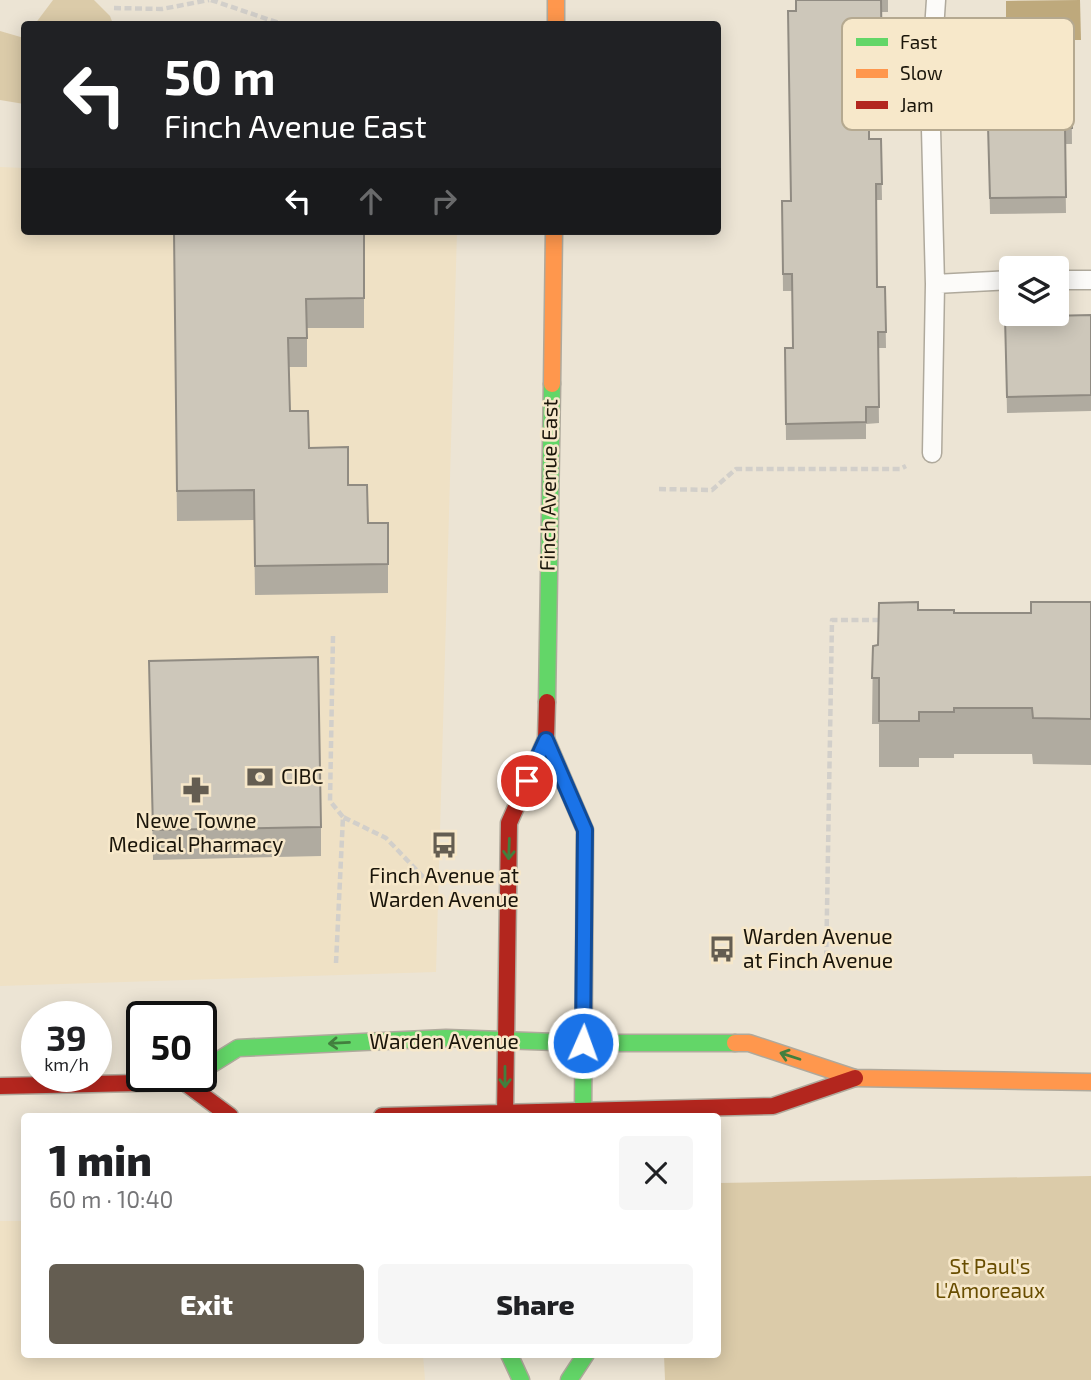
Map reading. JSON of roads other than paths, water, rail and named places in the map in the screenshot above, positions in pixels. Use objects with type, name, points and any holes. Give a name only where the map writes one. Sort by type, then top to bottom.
[{"type":"main road","points":[[556,0],[556,21]]},
{"type":"main road","name":"Finch Avenue East","points":[[505,1113],[509,823],[546,740],[554,235]]},
{"type":"main road","name":"Finch Avenue East","points":[[546,740],[585,830],[583,1113]]},
{"type":"main road","name":"Warden Avenue","points":[[217,1061],[238,1048],[446,1038],[505,1042],[749,1043],[855,1077],[1091,1082]]},
{"type":"main road","name":"Warden Avenue","points":[[583,1113],[773,1106],[855,1077]]},
{"type":"main road","points":[[0,1086],[126,1081]]},
{"type":"main road","points":[[203,1092],[227,1113]]},
{"type":"main road","points":[[511,1358],[521,1380]]},
{"type":"main road","points":[[569,1380],[583,1358]]},
{"type":"lane","points":[[935,18],[936,0]]},
{"type":"lane","points":[[931,130],[935,284],[932,453]]},
{"type":"lane","points":[[1069,280],[1091,280]]},
{"type":"lane","points":[[935,284],[999,281]]},
{"type":"place","name":"CIBC","points":[[260,777]]},
{"type":"place","name":"Newe Towne Medical Pharmacy","points":[[196,790]]},
{"type":"place","name":"Finch Avenue at Warden Avenue","points":[[444,845]]},
{"type":"place","name":"Warden Avenue at Finch Avenue","points":[[722,949]]},
{"type":"park label","name":"St Paul's L'Amoreaux","points":[[990,1279]]}]
